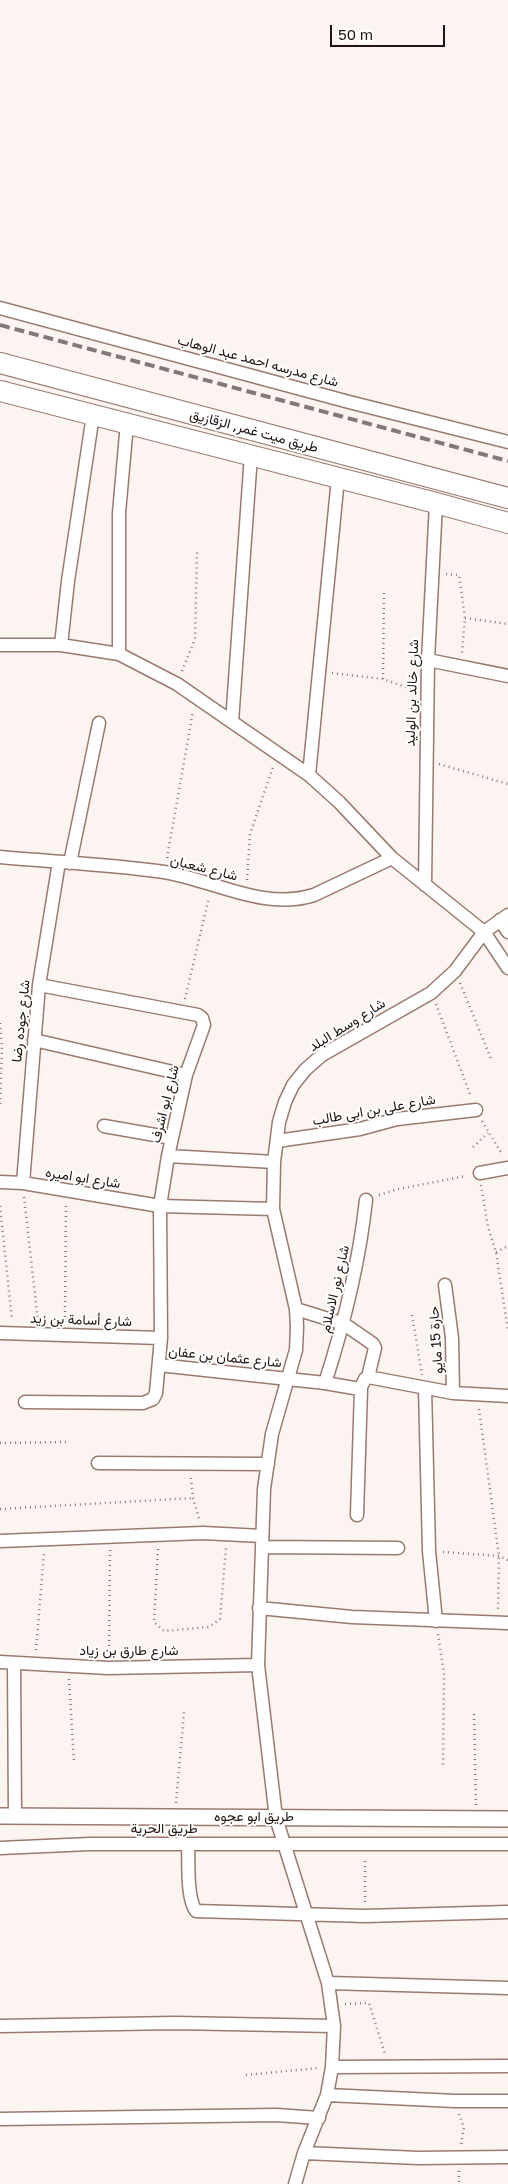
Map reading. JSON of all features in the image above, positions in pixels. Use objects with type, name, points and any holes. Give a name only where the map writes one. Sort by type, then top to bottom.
[{"type":"highway","name":"طريق ميت غمر, الزقازيق","points":[[0,364],[508,498]]},
{"type":"highway","name":"طريق ميت غمر, الزقازيق","points":[[0,391],[436,502],[508,524]]},
{"type":"street","name":"شارع مدرسه احمد عبد الوهاب","points":[[0,308],[349,402],[508,442]]},
{"type":"street","points":[[61,645],[68,581],[93,415]]},
{"type":"street","points":[[119,654],[118,513],[127,423]]},
{"type":"street","points":[[232,722],[252,455]]},
{"type":"street","points":[[309,775],[338,478]]},
{"type":"street","name":"شارع خالد بن الوليد","points":[[425,885],[425,760],[436,502]]},
{"type":"street","points":[[0,645],[61,645],[119,654],[177,684],[309,775],[339,802],[392,858],[484,932],[508,968]]},
{"type":"street","points":[[428,660],[508,676]]},
{"type":"street","name":"شارع جوده رضا","points":[[23,1184],[39,985],[64,863],[99,724]]},
{"type":"street","name":"شارع شعبان","points":[[0,857],[164,872],[212,883],[246,894],[284,901],[314,895],[392,858]]},
{"type":"street","points":[[504,917],[508,932]]},
{"type":"street","name":"شارع وسط البلد","points":[[295,2184],[304,2153],[327,2095],[332,2067],[334,2026],[328,1983],[276,1818],[258,1665],[264,1489],[272,1434],[296,1350],[298,1327],[296,1309],[273,1209],[274,1162],[277,1141],[284,1102],[293,1085],[306,1070],[322,1055],[432,993],[455,971],[484,932],[504,917]]},
{"type":"street","name":"شارع ابو اشرف","points":[[25,1402],[143,1403],[153,1399],[156,1393],[161,1338],[160,1206],[168,1156],[186,1075],[204,1025],[202,1018],[198,1015],[39,985]]},
{"type":"street","points":[[34,1040],[186,1075]]},
{"type":"street","name":"شارع على بن ابى طالب","points":[[277,1141],[360,1129],[397,1119],[476,1110]]},
{"type":"street","points":[[104,1126],[172,1138]]},
{"type":"street","points":[[168,1156],[274,1162]]},
{"type":"street","points":[[480,1173],[506,1162]]},
{"type":"street","name":"شارع ابو اميره","points":[[0,1182],[160,1206],[273,1209]]},
{"type":"street","name":"شارع نور الاسلام","points":[[325,1383],[344,1324],[358,1262],[366,1200]]},
{"type":"street","name":"حارة 15 مايو","points":[[445,1285],[452,1338],[453,1394]]},
{"type":"street","points":[[296,1309],[344,1324],[375,1346],[368,1377],[365,1379],[361,1389],[357,1515]]},
{"type":"street","name":"شارع أسامة بن زيد","points":[[0,1333],[161,1338]]},
{"type":"street","name":"شارع عثمان بن عفان","points":[[159,1365],[325,1383],[361,1389]]},
{"type":"street","points":[[368,1377],[453,1394],[508,1396]]},
{"type":"street","points":[[425,1388],[429,1551],[436,1620]]},
{"type":"street","points":[[98,1463],[268,1464]]},
{"type":"street","points":[[0,1541],[203,1532],[227,1534],[262,1541],[398,1548]]},
{"type":"street","points":[[259,1608],[352,1617],[503,1623]]},
{"type":"street","name":"شارع طارق بن زياد","points":[[0,1662],[108,1668],[258,1665]]},
{"type":"street","points":[[7,1816],[14,1663]]},
{"type":"street","name":"طريق ابو عجوه","points":[[7,1816],[508,1818]]},
{"type":"street","name":"طريق الحرية","points":[[0,1848],[90,1844],[508,1844]]},
{"type":"street","points":[[188,1844],[192,1906],[196,1911],[307,1916],[508,1912]]},
{"type":"street","points":[[328,1983],[508,1988]]},
{"type":"street","points":[[0,2026],[165,2024],[334,2026]]},
{"type":"street","points":[[332,2067],[508,2066]]},
{"type":"street","points":[[327,2095],[455,2101],[508,2101]]},
{"type":"street","points":[[0,2119],[276,2114],[319,2118]]},
{"type":"street","points":[[304,2153],[418,2158],[508,2157]]},
{"type":"path","points":[[177,684],[194,639],[197,552]]},
{"type":"path","points":[[432,574],[459,575],[466,618],[460,666]]},
{"type":"path","points":[[383,679],[384,590]]},
{"type":"path","points":[[466,618],[508,624]]},
{"type":"path","points":[[318,672],[383,679],[427,694]]},
{"type":"path","points":[[164,872],[196,698]]},
{"type":"path","points":[[246,894],[250,834],[277,754]]},
{"type":"path","points":[[425,760],[508,784]]},
{"type":"path","points":[[182,1013],[212,883]]},
{"type":"path","points":[[455,971],[492,1061]]},
{"type":"path","points":[[432,993],[476,1110]]},
{"type":"path","points":[[0,1023],[2,1047],[0,1104]]},
{"type":"path","points":[[473,1147],[488,1133],[506,1162]]},
{"type":"path","points":[[366,1200],[398,1189],[480,1173],[488,1227],[496,1252],[508,1331]]},
{"type":"path","points":[[23,1184],[31,1276],[40,1334]]},
{"type":"path","points":[[65,1335],[68,1191]]},
{"type":"path","points":[[0,1206],[14,1334]]},
{"type":"path","points":[[496,1252],[508,1246]]},
{"type":"path","points":[[412,1315],[425,1388]]},
{"type":"path","points":[[477,1395],[499,1556],[503,1623]]},
{"type":"path","points":[[0,1443],[68,1442]]},
{"type":"path","points":[[190,1464],[193,1498],[203,1532]]},
{"type":"path","points":[[0,1509],[193,1498]]},
{"type":"path","points":[[158,1534],[154,1622],[164,1631],[209,1626],[220,1619],[227,1534]]},
{"type":"path","points":[[108,1668],[110,1535]]},
{"type":"path","points":[[35,1664],[44,1540]]},
{"type":"path","points":[[429,1551],[499,1556],[508,1560]]},
{"type":"path","points":[[436,1620],[444,1674],[443,1767]]},
{"type":"path","points":[[68,1666],[74,1762]]},
{"type":"path","points":[[175,1817],[184,1712]]},
{"type":"path","points":[[474,1714],[477,1819]]},
{"type":"path","points":[[365,1844],[365,1916]]},
{"type":"path","points":[[332,2004],[369,2003],[389,2067]]},
{"type":"path","points":[[246,2075],[332,2067]]},
{"type":"railway","points":[[0,325],[508,461]]}]
